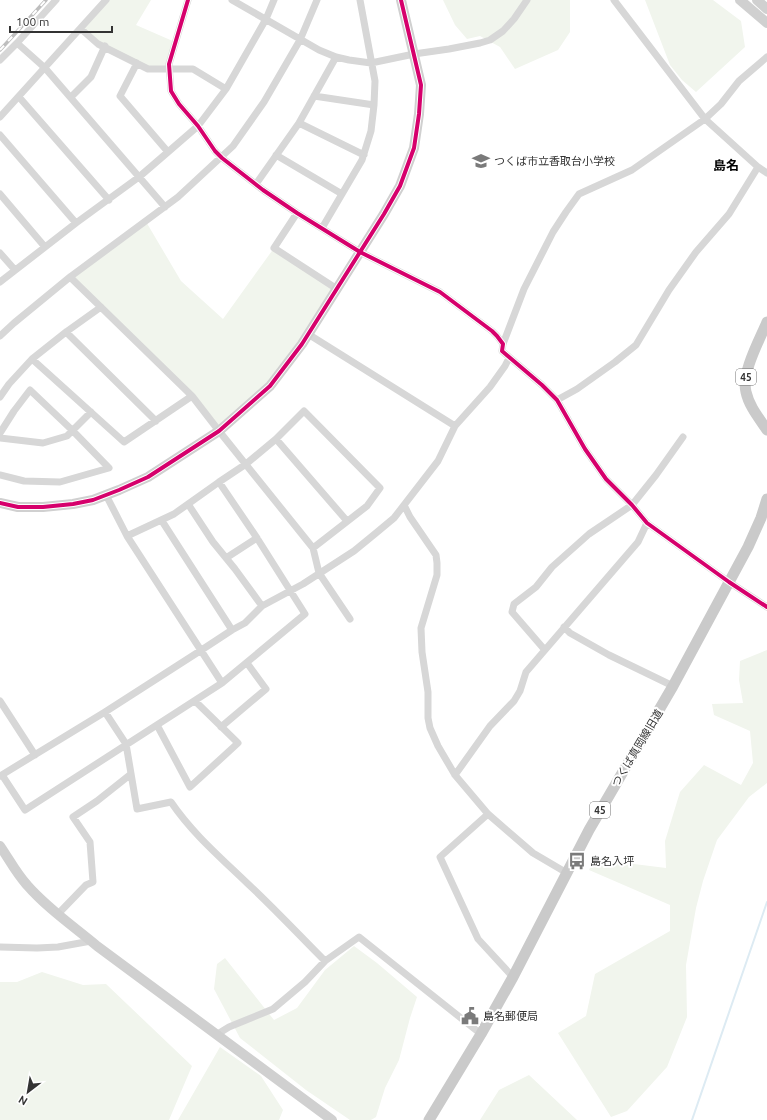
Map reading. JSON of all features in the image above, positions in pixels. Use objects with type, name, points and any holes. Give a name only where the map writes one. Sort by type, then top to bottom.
[{"type":"main road","name":"45","points":[[767,322],[752,358],[745,384],[746,392],[751,405],[767,430]]},
{"type":"main road","name":"つくば真岡線旧道","points":[[429,1120],[481,1034],[513,977],[603,805],[673,686],[748,547],[761,518],[767,499]]},
{"type":"street","points":[[0,60],[56,0]]},
{"type":"street","points":[[0,117],[106,0]]},
{"type":"street","points":[[188,0],[169,64],[171,90],[179,104],[222,158],[256,184],[297,212],[360,252],[440,292],[492,331],[498,336],[503,344]]},
{"type":"street","points":[[232,0],[319,50],[336,57],[372,63],[414,54],[468,46],[490,40],[503,31],[528,0]]},
{"type":"street","points":[[0,282],[76,223],[139,177],[198,126],[226,89],[266,19],[274,0]]},
{"type":"street","points":[[0,336],[70,277],[178,197],[222,158],[233,146],[264,102],[300,40],[317,0]]},
{"type":"street","points":[[322,228],[362,160],[371,131],[375,82],[360,0]]},
{"type":"street","points":[[0,503],[18,507],[43,508],[73,504],[119,490],[148,477],[219,431],[270,386],[308,334],[384,214],[400,186],[414,148],[419,114],[421,85],[401,0]]},
{"type":"street","points":[[614,0],[705,119],[758,167],[767,173]]},
{"type":"street","points":[[740,0],[767,23]]},
{"type":"street","points":[[757,0],[767,8]]},
{"type":"street","points":[[80,29],[98,44],[105,46],[148,69],[193,69],[226,89]]},
{"type":"street","points":[[17,43],[45,68],[165,207]]},
{"type":"street","points":[[71,97],[91,77],[105,46]]},
{"type":"street","points":[[256,184],[299,123],[336,57]]},
{"type":"street","points":[[767,57],[738,81],[721,104],[705,119],[632,170],[579,194],[550,238],[524,289],[503,344],[502,351],[542,385],[557,400],[584,449],[606,479],[632,505],[647,523],[729,582],[767,607]]},
{"type":"street","points":[[137,63],[120,96],[168,152]]},
{"type":"street","points":[[314,96],[374,105]]},
{"type":"street","points":[[19,97],[109,200]]},
{"type":"street","points":[[299,123],[364,155]]},
{"type":"street","points":[[0,135],[76,223]]},
{"type":"street","points":[[276,155],[342,194]]},
{"type":"street","points":[[557,400],[577,389],[636,345],[669,290],[696,252],[728,214],[758,167]]},
{"type":"street","points":[[0,194],[45,247]]},
{"type":"street","points":[[297,212],[274,248],[337,289]]},
{"type":"street","points":[[0,253],[15,270]]},
{"type":"street","points":[[70,277],[192,396],[313,548],[319,573],[350,619]]},
{"type":"street","points":[[0,397],[9,384],[32,359],[101,307]]},
{"type":"street","points":[[66,332],[156,421]]},
{"type":"street","points":[[308,334],[454,426]]},
{"type":"street","points":[[219,482],[257,538],[289,590],[305,614],[222,683],[25,810],[1,776],[245,623],[262,606],[289,590],[303,584],[354,551],[376,534],[394,518],[438,461],[454,426],[490,387],[509,358]]},
{"type":"street","points":[[32,359],[124,442],[192,396]]},
{"type":"street","points":[[0,433],[14,410],[30,390],[109,468],[60,482],[24,481],[0,475]]},
{"type":"street","points":[[127,536],[162,521],[174,514],[246,464],[276,439],[304,411],[380,488],[367,506],[313,548]]},
{"type":"street","points":[[0,438],[43,443],[67,436],[91,412]]},
{"type":"street","points":[[544,650],[512,612],[514,604],[536,587],[552,567],[589,534],[632,505],[683,437]]},
{"type":"street","points":[[276,439],[347,521]]},
{"type":"street","points":[[106,495],[127,536],[222,683]]},
{"type":"street","points":[[188,504],[213,542],[262,606]]},
{"type":"street","points":[[404,505],[410,517],[436,555],[438,563],[421,628],[422,652],[428,692],[428,718],[430,728],[438,746],[455,775],[488,814],[533,853],[567,873]]},
{"type":"street","points":[[162,521],[232,630]]},
{"type":"street","points":[[455,775],[490,726],[514,701],[520,691],[526,672],[638,542],[647,523]]},
{"type":"street","points":[[226,558],[257,538]]},
{"type":"street","points":[[564,628],[570,633],[609,655],[673,686]]},
{"type":"street","points":[[221,727],[266,689],[247,663]]},
{"type":"street","points":[[0,701],[35,755]]},
{"type":"street","points":[[157,725],[190,787],[238,743],[195,701]]},
{"type":"street","points":[[105,712],[126,744],[137,809],[171,802],[181,817],[210,848],[248,883],[326,961]]},
{"type":"street","points":[[58,914],[86,885],[93,882],[90,842],[73,817],[98,801],[131,774]]},
{"type":"street","points":[[488,814],[440,856],[478,939],[513,977]]},
{"type":"street","points":[[0,846],[27,885],[58,914],[91,941],[216,1035],[332,1120]]},
{"type":"street","points":[[216,1035],[229,1027],[273,1009],[305,982],[326,961],[358,937],[481,1034]]},
{"type":"street","points":[[0,947],[58,947],[91,941]]},
{"type":"shaded area","points":[[106,0],[151,0],[136,25],[175,42],[169,70],[148,69],[105,46],[81,29]]},
{"type":"shaded area","points":[[443,0],[570,0],[570,32],[558,50],[515,69],[500,47],[480,36],[467,39],[455,25]]},
{"type":"shaded area","points":[[645,0],[713,0],[741,21],[745,47],[696,92],[682,80],[670,65]]},
{"type":"shaded area","points":[[145,220],[181,281],[223,319],[274,248],[337,289],[270,386],[219,431],[192,396],[70,277]]},
{"type":"shaded area","points":[[767,650],[767,783],[749,797],[717,840],[703,881],[696,908],[686,965],[687,1017],[667,1067],[627,1111],[611,1117],[558,1033],[586,1016],[595,974],[670,931],[670,905],[589,870],[594,859],[666,868],[665,841],[680,792],[704,765],[741,785],[753,763],[750,731],[714,715],[712,704],[743,703],[739,680],[740,661]]},
{"type":"shaded area","points":[[354,946],[377,963],[417,997],[399,1060],[385,1088],[376,1117],[371,1120],[350,1120],[306,1090],[240,1038],[214,989],[217,964],[225,958],[274,1020],[297,1008],[325,970]]},
{"type":"shaded area","points":[[42,972],[83,985],[106,984],[192,1066],[169,1120],[0,1120],[0,982],[17,982]]},
{"type":"shaded area","points":[[220,1047],[261,1076],[283,1110],[279,1120],[178,1120]]},
{"type":"shaded area","points":[[529,1075],[577,1120],[480,1120],[499,1090]]},
{"type":"waterway","points":[[692,1120],[767,902]]},
{"type":"railway","points":[[0,50],[46,0]]},
{"type":"cycle path","points":[[188,0],[169,64],[171,91],[179,104],[198,126],[215,151],[263,190],[297,213],[360,252],[440,292],[492,331],[503,344],[502,351],[542,385],[557,400],[585,449],[606,479],[632,505],[647,523],[729,582],[767,607]]},
{"type":"cycle path","points":[[0,503],[18,507],[43,507],[73,504],[93,500],[119,490],[148,477],[219,431],[270,386],[302,344],[384,214],[400,186],[414,148],[419,114],[421,85],[401,0]]},
{"type":"place","name":"つくば市立香取台小学校","points":[[481,161]]},
{"type":"place","name":"島名入坪","points":[[577,861]]},
{"type":"place","name":"島名郵便局","points":[[470,1016]]},
{"type":"district","name":"島名","points":[[726,165]]}]
